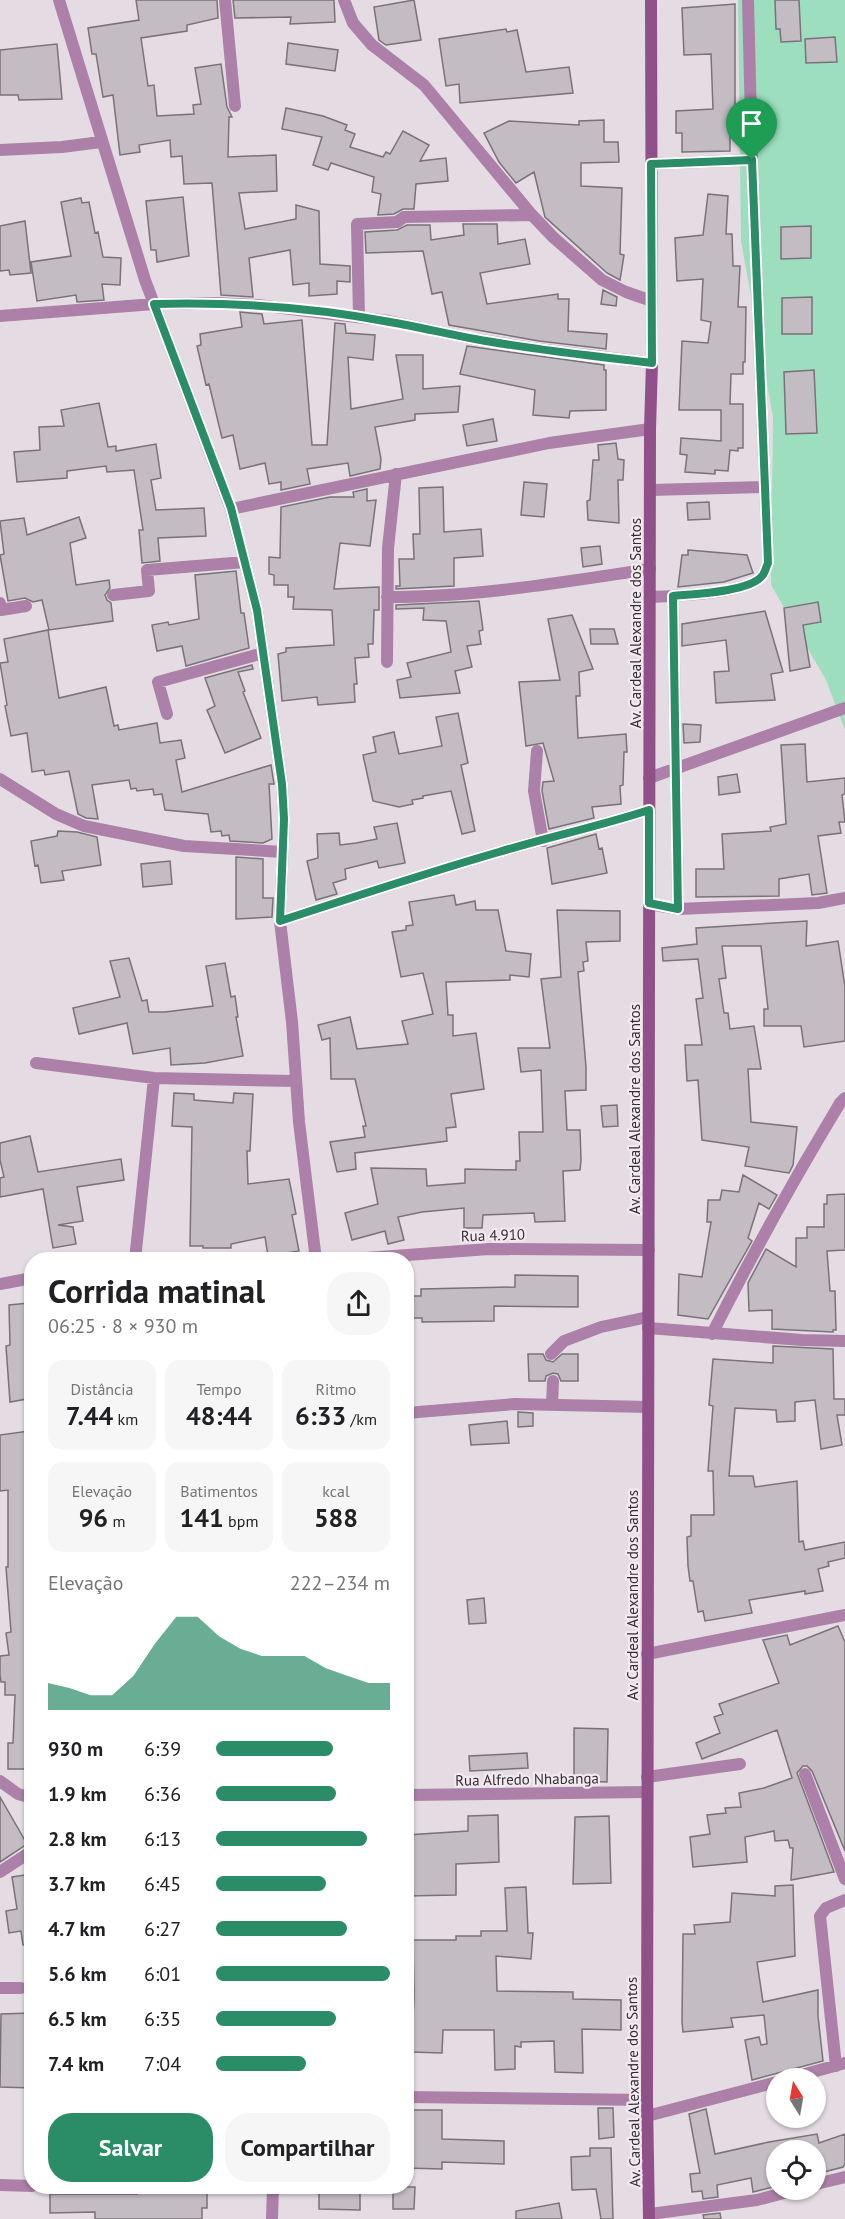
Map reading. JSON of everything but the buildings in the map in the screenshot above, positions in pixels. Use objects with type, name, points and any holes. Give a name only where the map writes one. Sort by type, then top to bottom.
[{"type":"street","points":[[59,0],[145,280],[231,508],[257,610],[282,784],[283,852],[280,921],[315,1252]]},
{"type":"street","points":[[225,0],[235,106]]},
{"type":"street","points":[[344,0],[353,23],[372,45],[424,85],[553,237],[602,280],[652,301]]},
{"type":"street","name":"Av. Cardeal Alexandre dos Santos","points":[[650,2217],[647,2116],[647,1654],[652,363],[651,0]]},
{"type":"street","points":[[650,597],[716,593],[762,577],[768,563],[748,0]]},
{"type":"street","points":[[0,150],[62,147],[101,142]]},
{"type":"street","points":[[651,164],[752,160]]},
{"type":"street","points":[[359,317],[357,225],[397,222],[404,217],[532,215]]},
{"type":"street","points":[[0,316],[154,304],[258,305],[389,321],[474,339],[652,363]]},
{"type":"street","points":[[231,508],[549,443],[650,429]]},
{"type":"street","points":[[387,662],[388,548],[396,474]]},
{"type":"street","points":[[650,490],[764,487]]},
{"type":"street","points":[[113,595],[148,591],[147,570],[245,562]]},
{"type":"street","points":[[387,597],[433,597],[492,592],[650,569]]},
{"type":"street","points":[[673,596],[678,909]]},
{"type":"street","points":[[0,603],[1,610],[26,606]]},
{"type":"street","points":[[167,714],[158,682],[263,653]]},
{"type":"street","points":[[649,778],[845,708]]},
{"type":"street","points":[[537,752],[534,791],[543,841]]},
{"type":"street","points":[[0,779],[56,814],[84,826],[184,846],[283,852]]},
{"type":"street","points":[[280,921],[407,879],[649,810]]},
{"type":"street","points":[[649,903],[678,909],[818,903],[845,898]]},
{"type":"street","points":[[36,1063],[154,1078],[296,1081]]},
{"type":"street","points":[[136,1252],[154,1078]]},
{"type":"street","points":[[712,1334],[801,1168],[845,1098]]},
{"type":"street","name":"Rua 4.910","points":[[414,1254],[489,1249],[649,1250]]},
{"type":"street","points":[[0,1284],[24,1280]]},
{"type":"street","points":[[551,1354],[564,1341],[602,1328],[648,1323],[712,1334],[845,1341]]},
{"type":"street","points":[[552,1405],[553,1381]]},
{"type":"street","points":[[414,1412],[515,1404],[648,1407]]},
{"type":"street","points":[[647,1654],[845,1615]]},
{"type":"street","points":[[647,1778],[740,1764]]},
{"type":"street","points":[[805,1773],[845,1879]]},
{"type":"street","points":[[0,1781],[24,1796]]},
{"type":"street","name":"Rua Alfredo Nhabanga","points":[[414,1795],[647,1792]]},
{"type":"street","points":[[0,1872],[24,1856]]},
{"type":"street","points":[[826,2068],[841,2064],[820,1916],[826,1908],[845,1900]]},
{"type":"street","points":[[0,1988],[21,1988]]},
{"type":"street","points":[[647,2116],[766,2085]]},
{"type":"street","points":[[414,2097],[647,2100]]},
{"type":"street","points":[[826,2182],[845,2177]]},
{"type":"street","points":[[0,2185],[24,2186]]},
{"type":"street","points":[[272,2219],[273,2194]]},
{"type":"street","points":[[650,2217],[766,2198]]},
{"type":"green space","points":[[738,0],[845,0],[845,730],[826,680],[771,585],[773,417],[741,241]]},
{"type":"route","points":[[752,160],[768,563],[762,577],[752,582],[716,593],[673,596],[678,909],[649,903],[649,810],[597,827],[502,851],[407,879],[280,921],[284,819],[282,784],[257,610],[231,508],[154,304],[258,305],[389,321],[474,339],[652,363],[651,164],[752,160]]}]
